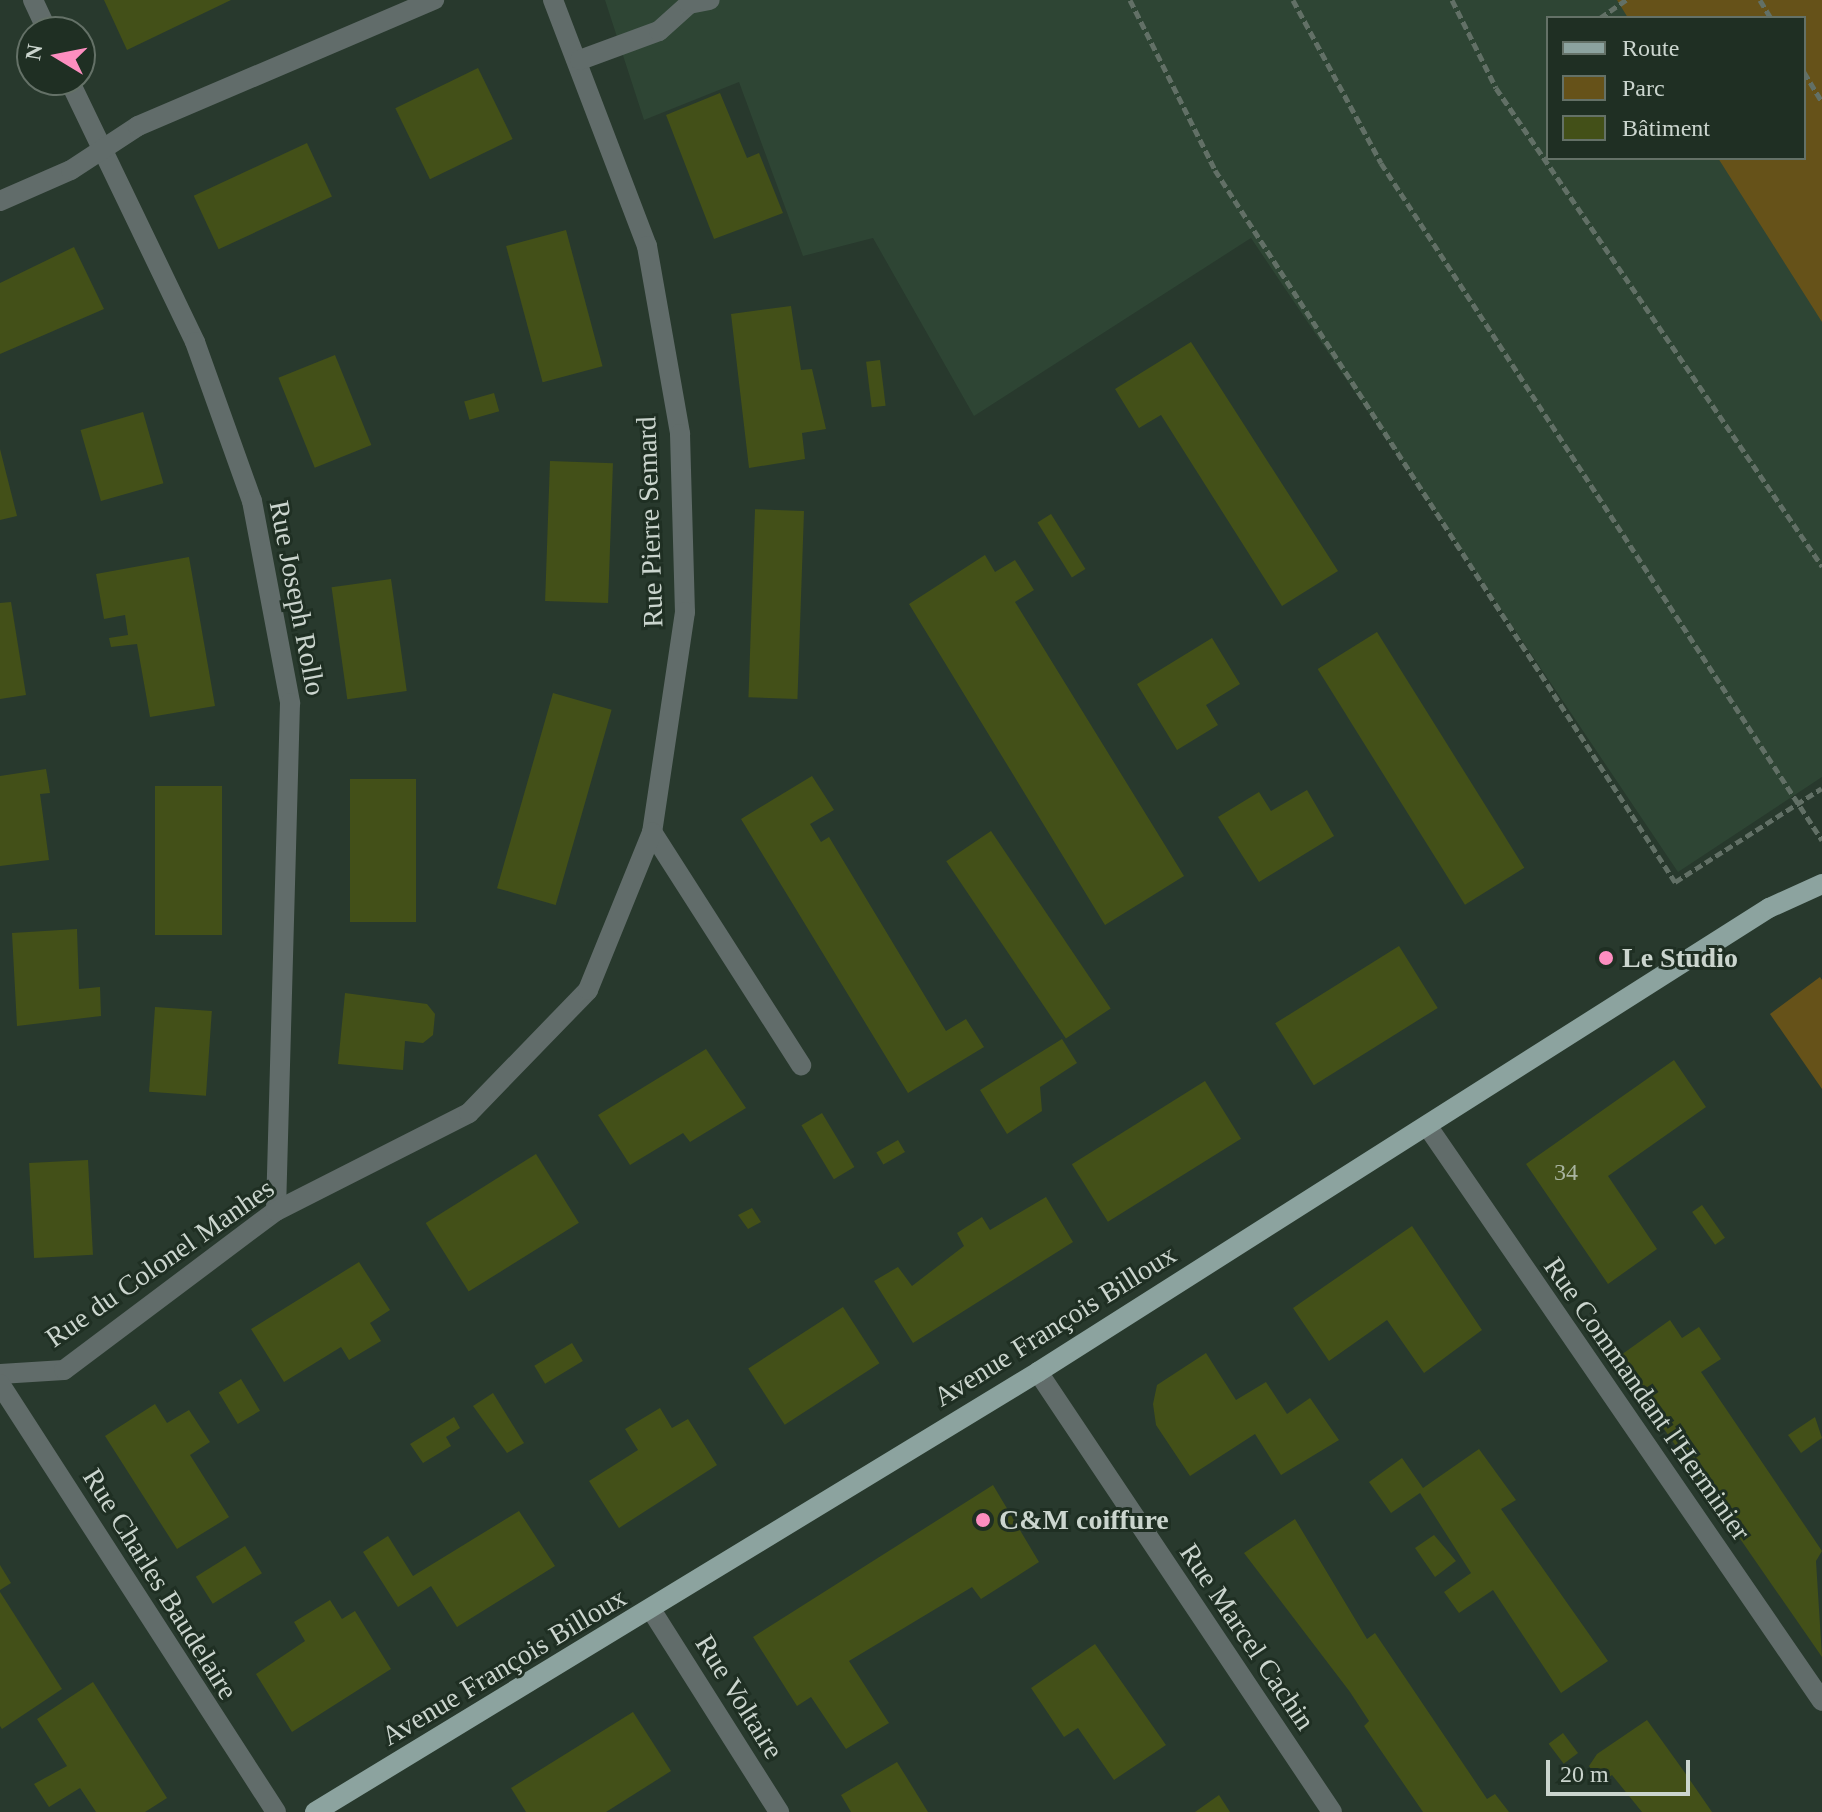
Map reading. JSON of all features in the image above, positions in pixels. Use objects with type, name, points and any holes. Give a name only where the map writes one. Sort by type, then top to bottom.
[{"type":"main road","name":"Avenue François Billoux","points":[[315,1812],[652,1611],[1038,1372],[1769,908],[1822,884]]},
{"type":"street","points":[[0,201],[102,152],[138,126],[434,0]]},
{"type":"street","name":"Rue Pierre Semard","points":[[553,0],[580,60],[647,246],[680,434],[685,612],[652,832]]},
{"type":"street","points":[[580,60],[659,31],[689,4],[710,0]]},
{"type":"street","name":"Rue Joseph Rollo","points":[[76,96],[195,342],[252,501],[290,703],[276,1211]]},
{"type":"street","points":[[652,832],[801,1065]]},
{"type":"street","name":"Rue du Colonel Manhes","points":[[0,1374],[64,1370],[276,1211],[469,1113],[588,990],[652,832]]},
{"type":"street","name":"Rue Commandant l'Herminier","points":[[1428,1127],[1822,1701]]},
{"type":"street","name":"Rue Marcel Cachin","points":[[1038,1372],[1332,1812]]},
{"type":"street","name":"Rue Charles Baudelaire","points":[[0,1384],[276,1812]]},
{"type":"street","name":"Rue Voltaire","points":[[652,1611],[779,1812]]},
{"type":"path","points":[[1130,0],[1215,170],[1675,882],[1822,788]]},
{"type":"path","points":[[1293,0],[1381,163],[1822,840]]},
{"type":"path","points":[[1452,0],[1496,88],[1822,566]]},
{"type":"path","points":[[1603,16],[1626,0]]},
{"type":"path","points":[[1806,75],[1822,102]]},
{"type":"shaded area","points":[[605,0],[1639,0],[1649,16],[1546,16],[1546,160],[1733,160],[1822,310],[1822,777],[1678,872],[1251,238],[974,416],[873,238],[803,256],[739,82],[644,120]]},
{"type":"green space","points":[[1617,0],[1822,0],[1822,322],[1719,160],[1806,160],[1806,16],[1627,16]]},
{"type":"green space","points":[[1820,977],[1822,980],[1822,1089],[1770,1014]]},
{"type":"building","points":[[104,0],[231,0],[127,50]]},
{"type":"building","points":[[478,68],[513,139],[430,179],[395,108]]},
{"type":"building","points":[[720,93],[747,158],[759,153],[783,213],[714,239],[666,115]]},
{"type":"building","points":[[307,143],[332,196],[219,249],[194,196]]},
{"type":"building","points":[[566,230],[602,366],[543,382],[506,246]]},
{"type":"building","points":[[74,247],[104,309],[0,354],[0,283]]},
{"type":"building","points":[[791,306],[801,370],[812,369],[826,429],[802,433],[805,459],[749,468],[731,314]]},
{"type":"building","points":[[1191,342],[1338,571],[1282,606],[1161,415],[1139,428],[1115,389]]},
{"type":"building","points":[[335,355],[371,445],[315,468],[278,378]]},
{"type":"building","points":[[880,360],[886,406],[872,407],[866,362]]},
{"type":"building","points":[[494,393],[499,411],[469,420],[464,402]]},
{"type":"building","points":[[143,412],[163,483],[101,501],[81,430]]},
{"type":"building","points":[[0,449],[17,516],[0,520]]},
{"type":"building","points":[[550,461],[613,463],[608,603],[545,601]]},
{"type":"building","points":[[755,509],[804,511],[797,699],[748,697]]},
{"type":"building","points":[[1051,514],[1085,569],[1072,578],[1037,522]]},
{"type":"building","points":[[985,555],[995,572],[1015,560],[1034,590],[1015,602],[1184,876],[1105,925],[909,604]]},
{"type":"building","points":[[189,557],[215,706],[150,717],[137,644],[111,647],[109,638],[128,635],[125,615],[104,619],[96,574]]},
{"type":"building","points":[[391,579],[407,691],[347,699],[332,587]]},
{"type":"building","points":[[11,602],[26,695],[0,699],[0,603]]},
{"type":"building","points":[[1377,632],[1524,868],[1465,905],[1318,669]]},
{"type":"building","points":[[1212,638],[1240,684],[1206,705],[1218,725],[1177,750],[1137,684]]},
{"type":"building","points":[[553,693],[612,710],[556,905],[497,888]]},
{"type":"building","points":[[46,769],[50,793],[40,794],[49,860],[0,866],[0,776]]},
{"type":"building","points":[[812,776],[834,810],[810,824],[821,842],[829,837],[946,1031],[966,1019],[984,1047],[908,1093],[741,819]]},
{"type":"building","points":[[350,779],[416,779],[416,922],[350,922]]},
{"type":"building","points":[[155,786],[222,786],[222,935],[155,935]]},
{"type":"building","points":[[1307,790],[1334,836],[1259,882],[1218,817],[1259,792],[1271,811]]},
{"type":"building","points":[[991,831],[1111,1008],[1066,1039],[946,861]]},
{"type":"building","points":[[77,929],[79,989],[100,987],[101,1016],[17,1026],[12,933]]},
{"type":"building","points":[[1399,946],[1438,1008],[1314,1085],[1275,1023]]},
{"type":"building","points":[[345,993],[427,1004],[435,1014],[433,1035],[423,1043],[405,1041],[403,1070],[338,1064]]},
{"type":"building","points":[[155,1007],[212,1011],[206,1096],[149,1092]]},
{"type":"building","points":[[1062,1039],[1077,1063],[1040,1087],[1042,1111],[1007,1134],[980,1090]]},
{"type":"building","points":[[706,1049],[746,1108],[690,1142],[683,1133],[630,1165],[598,1115]]},
{"type":"building","points":[[1674,1060],[1706,1107],[1608,1176],[1657,1249],[1608,1284],[1526,1164]]},
{"type":"building","points":[[1205,1081],[1241,1139],[1108,1222],[1072,1164]]},
{"type":"building","points":[[822,1113],[854,1167],[834,1179],[801,1125]]},
{"type":"building","points":[[898,1140],[905,1152],[883,1165],[876,1152]]},
{"type":"building","points":[[536,1154],[579,1223],[469,1292],[426,1223]]},
{"type":"building","points":[[88,1160],[93,1255],[34,1258],[29,1163]]},
{"type":"building","points":[[1046,1197],[1073,1242],[913,1343],[874,1281],[898,1267],[912,1286],[964,1246],[957,1233],[982,1217],[990,1230]]},
{"type":"building","points":[[1702,1205],[1725,1238],[1715,1245],[1692,1212]]},
{"type":"building","points":[[752,1208],[761,1222],[748,1229],[738,1215]]},
{"type":"building","points":[[1412,1226],[1482,1330],[1424,1373],[1387,1320],[1329,1361],[1293,1308]]},
{"type":"building","points":[[359,1262],[390,1310],[370,1323],[381,1341],[349,1360],[341,1347],[284,1382],[251,1329]]},
{"type":"building","points":[[843,1307],[879,1363],[785,1425],[748,1369]]},
{"type":"building","points":[[1670,1320],[1682,1338],[1699,1327],[1721,1359],[1701,1372],[1822,1551],[1816,1561],[1822,1657],[1628,1377],[1633,1372],[1621,1355]]},
{"type":"building","points":[[572,1343],[583,1361],[545,1384],[534,1366]]},
{"type":"building","points":[[1206,1353],[1236,1400],[1266,1382],[1287,1414],[1310,1398],[1339,1440],[1281,1475],[1255,1434],[1190,1476],[1156,1425],[1153,1404],[1157,1385]]},
{"type":"building","points":[[241,1379],[260,1411],[238,1424],[219,1392]]},
{"type":"building","points":[[493,1393],[524,1443],[507,1453],[473,1406]]},
{"type":"building","points":[[155,1404],[167,1423],[189,1410],[210,1442],[190,1455],[229,1517],[177,1549],[105,1436]]},
{"type":"building","points":[[660,1408],[672,1428],[688,1419],[717,1465],[619,1528],[589,1481],[638,1450],[625,1429]]},
{"type":"building","points":[[454,1417],[460,1428],[446,1437],[451,1446],[423,1463],[410,1444]]},
{"type":"building","points":[[1815,1417],[1822,1438],[1801,1453],[1788,1435]]},
{"type":"building","points":[[1479,1449],[1516,1500],[1501,1509],[1608,1661],[1561,1693],[1493,1590],[1459,1613],[1444,1592],[1471,1573],[1420,1493],[1391,1513],[1369,1482],[1402,1458],[1423,1488]]},
{"type":"building","points":[[993,1485],[1039,1562],[981,1599],[972,1587],[849,1661],[889,1723],[846,1749],[811,1697],[797,1706],[753,1637]]},
{"type":"building","points":[[519,1511],[555,1566],[457,1627],[431,1586],[398,1607],[363,1552],[388,1536],[413,1576]]},
{"type":"building","points":[[1295,1519],[1367,1639],[1375,1633],[1487,1799],[1495,1794],[1509,1812],[1423,1812],[1364,1726],[1369,1721],[1350,1692],[1244,1553]]},
{"type":"building","points":[[1434,1535],[1456,1561],[1435,1577],[1415,1548]]},
{"type":"building","points":[[245,1546],[262,1573],[213,1604],[196,1577]]},
{"type":"building","points":[[0,1565],[11,1583],[0,1590]]},
{"type":"building","points":[[0,1592],[62,1689],[2,1729],[0,1726]]},
{"type":"building","points":[[330,1600],[342,1619],[355,1611],[391,1669],[292,1732],[256,1674],[305,1641],[294,1622]]},
{"type":"building","points":[[1095,1644],[1166,1745],[1114,1780],[1078,1728],[1064,1737],[1031,1688]]},
{"type":"building","points":[[93,1682],[167,1798],[145,1812],[96,1812],[80,1788],[49,1807],[34,1784],[67,1766],[37,1719]]},
{"type":"building","points":[[633,1712],[671,1771],[606,1812],[526,1812],[511,1788]]},
{"type":"building","points":[[1647,1720],[1712,1812],[1642,1812],[1612,1775],[1600,1783],[1589,1766],[1597,1754]]},
{"type":"building","points":[[1563,1733],[1578,1753],[1564,1764],[1549,1744]]},
{"type":"building","points":[[897,1762],[928,1812],[851,1812],[841,1795]]},
{"type":"building","points":[[1219,1795],[1230,1812],[1195,1812]]},
{"type":"place","name":"Le Studio","points":[[1606,958]]},
{"type":"place","name":"C&M coiffure","points":[[983,1520]]}]
